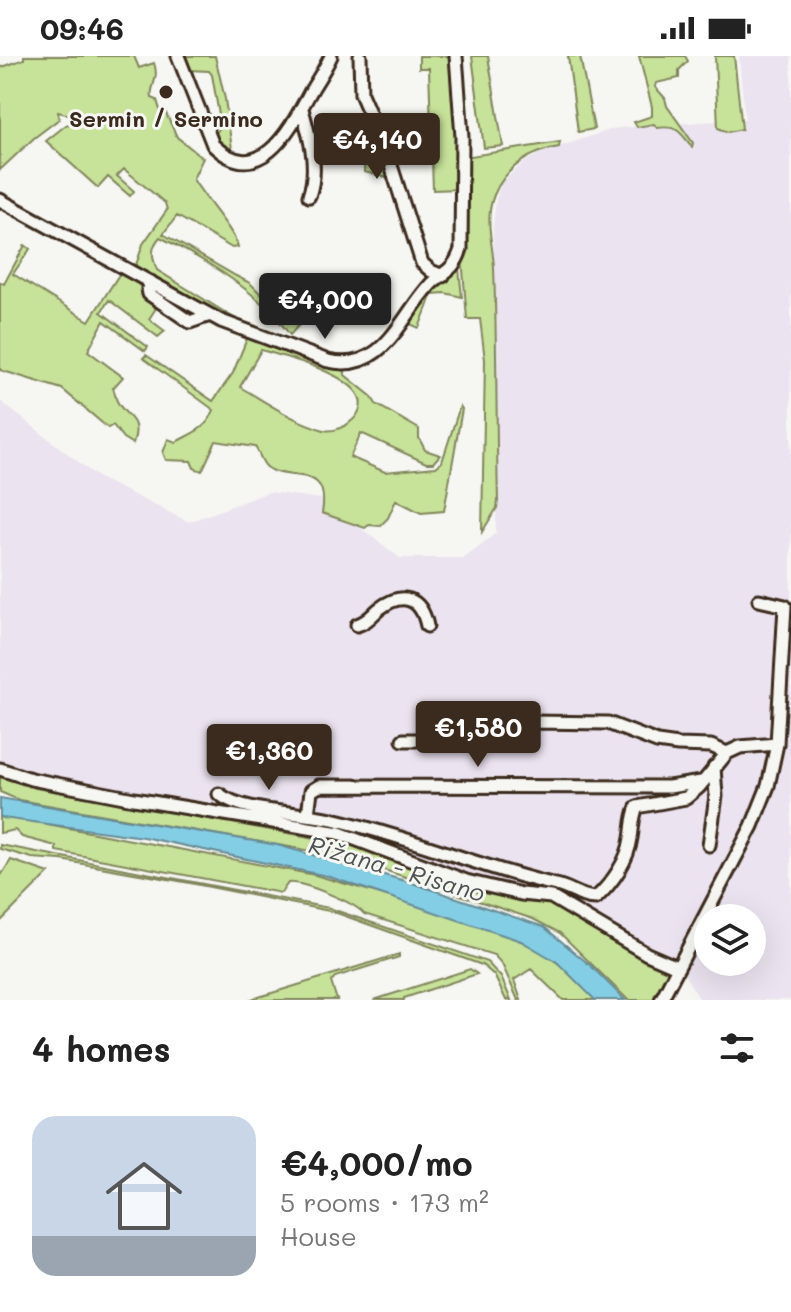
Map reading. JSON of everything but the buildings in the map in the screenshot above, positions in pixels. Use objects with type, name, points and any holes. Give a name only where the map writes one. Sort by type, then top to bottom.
[{"type":"street","points":[[178,56],[213,145],[222,154],[241,161],[266,154],[279,142],[302,109],[331,56]]},
{"type":"street","points":[[360,56],[361,94],[388,156],[422,263],[443,276]]},
{"type":"street","points":[[0,200],[239,329],[328,361],[358,363],[386,342],[431,284],[450,271],[461,249],[462,137],[456,56]]},
{"type":"street","points":[[302,109],[314,172],[309,196]]},
{"type":"street","points":[[357,625],[364,623],[386,604],[408,599],[422,609],[427,626]]},
{"type":"street","points":[[663,996],[752,826],[768,786],[777,744],[785,606],[759,600]]},
{"type":"street","points":[[403,740],[417,740],[471,725],[608,723],[657,742],[711,746],[727,753]]},
{"type":"street","points":[[219,794],[258,808],[308,814],[383,832],[506,873],[558,885],[582,898],[596,898],[615,875],[626,855],[637,807],[686,798],[711,777],[727,753],[740,747],[777,744]]},
{"type":"street","points":[[0,769],[31,779],[176,807],[339,833],[466,881],[521,894],[551,897],[647,954],[677,967]]},
{"type":"street","points":[[308,814],[311,791],[319,786],[669,787],[711,777]]},
{"type":"street","points":[[709,845],[711,777]]},
{"type":"shaded area","points":[[739,56],[791,56],[791,1000],[700,1000],[680,967],[341,828],[94,789],[0,763],[0,401],[99,478],[189,522],[269,492],[323,499],[400,558],[464,558],[496,533],[497,382],[493,228],[496,199],[502,182],[526,161],[543,152],[616,128],[745,119]]},
{"type":"green space","points":[[24,56],[134,56],[139,68],[154,63],[156,74],[152,98],[157,100],[160,110],[164,109],[177,137],[203,158],[193,179],[231,232],[238,247],[232,248],[177,216],[163,234],[250,283],[286,319],[294,321],[324,288],[327,289],[319,303],[290,335],[248,291],[214,267],[160,237],[153,253],[157,270],[247,326],[233,324],[135,268],[143,244],[167,210],[165,203],[124,169],[117,176],[134,191],[130,196],[108,177],[98,188],[46,141],[66,125],[78,120],[76,112],[58,112],[59,119],[0,170],[0,68],[24,59]]},
{"type":"green space","points":[[181,56],[215,56],[233,156],[213,137],[221,126],[212,75],[209,71],[188,70]]},
{"type":"green space","points":[[419,56],[453,56],[459,189],[433,190],[429,68],[419,68]]},
{"type":"green space","points":[[472,56],[488,56],[503,146],[484,148]]},
{"type":"green space","points":[[568,56],[580,56],[594,129],[578,132]]},
{"type":"green space","points":[[639,56],[685,56],[688,61],[679,70],[679,78],[656,83],[655,87],[693,143],[692,147],[674,129],[657,128],[654,124],[637,127],[634,122],[652,116]]},
{"type":"green space","points":[[715,56],[734,56],[742,129],[728,132],[718,128]]},
{"type":"green space","points":[[367,115],[391,178],[364,172]]},
{"type":"green space","points":[[560,142],[559,147],[539,152],[512,169],[499,185],[491,204],[489,222],[495,297],[498,501],[482,532],[485,360],[480,319],[467,319],[462,257],[464,157]]},
{"type":"green space","points":[[25,245],[30,249],[13,274],[89,321],[122,270],[158,305],[149,319],[165,331],[158,337],[109,300],[101,312],[148,347],[145,351],[104,321],[88,351],[123,377],[113,388],[117,401],[136,428],[133,444],[123,438],[113,425],[108,428],[62,389],[0,370],[0,282],[4,284]]},
{"type":"green space","points":[[459,269],[462,297],[432,294],[419,328],[408,323],[430,289]]},
{"type":"green space","points":[[248,336],[345,367],[345,375],[371,396],[376,404],[419,429],[419,438],[425,450],[440,455],[433,463],[426,463],[361,433],[350,457],[385,472],[436,467],[442,462],[460,406],[462,409],[444,511],[421,513],[396,500],[388,518],[380,526],[369,525],[365,528],[322,513],[323,497],[314,480],[268,468],[255,447],[216,441],[202,471],[194,468],[191,461],[166,460],[163,453],[168,439],[176,442],[198,430],[214,410],[143,358],[146,355],[213,401],[233,373]],"holes":[[[261,350],[339,378],[357,393],[360,400],[357,414],[339,429],[324,430],[291,417],[240,387]]]},
{"type":"green space","points":[[0,777],[36,788],[349,844],[550,899],[671,968],[654,1000],[628,1000],[560,933],[533,919],[372,866],[301,849],[19,800],[0,792]]},
{"type":"green space","points":[[0,815],[315,875],[474,921],[535,947],[576,976],[599,1000],[563,1000],[531,969],[514,980],[521,1000],[518,1000],[502,964],[494,955],[364,914],[351,904],[316,889],[288,883],[281,893],[56,851],[56,846],[22,837],[15,830],[0,833]]},
{"type":"green space","points":[[0,845],[329,908],[487,962],[501,977],[511,1000],[506,1000],[494,975],[482,965],[334,912],[190,883],[61,860],[32,858],[0,849]]},
{"type":"green space","points":[[11,860],[49,873],[0,922],[0,877]]},
{"type":"green space","points":[[399,954],[399,957],[335,977],[331,982],[337,1000],[249,1000]]},
{"type":"green space","points":[[470,969],[477,974],[404,1000],[374,1000]]},
{"type":"water","points":[[0,798],[277,845],[409,882],[544,927],[591,966],[625,1000],[595,1000],[557,962],[521,941],[327,876],[143,837],[3,818],[0,816]]},
{"type":"place","name":"Sermin / Sermino","points":[[166,92]]},
{"type":"water label","name":"Rižana - Risano","points":[[397,868]]}]
